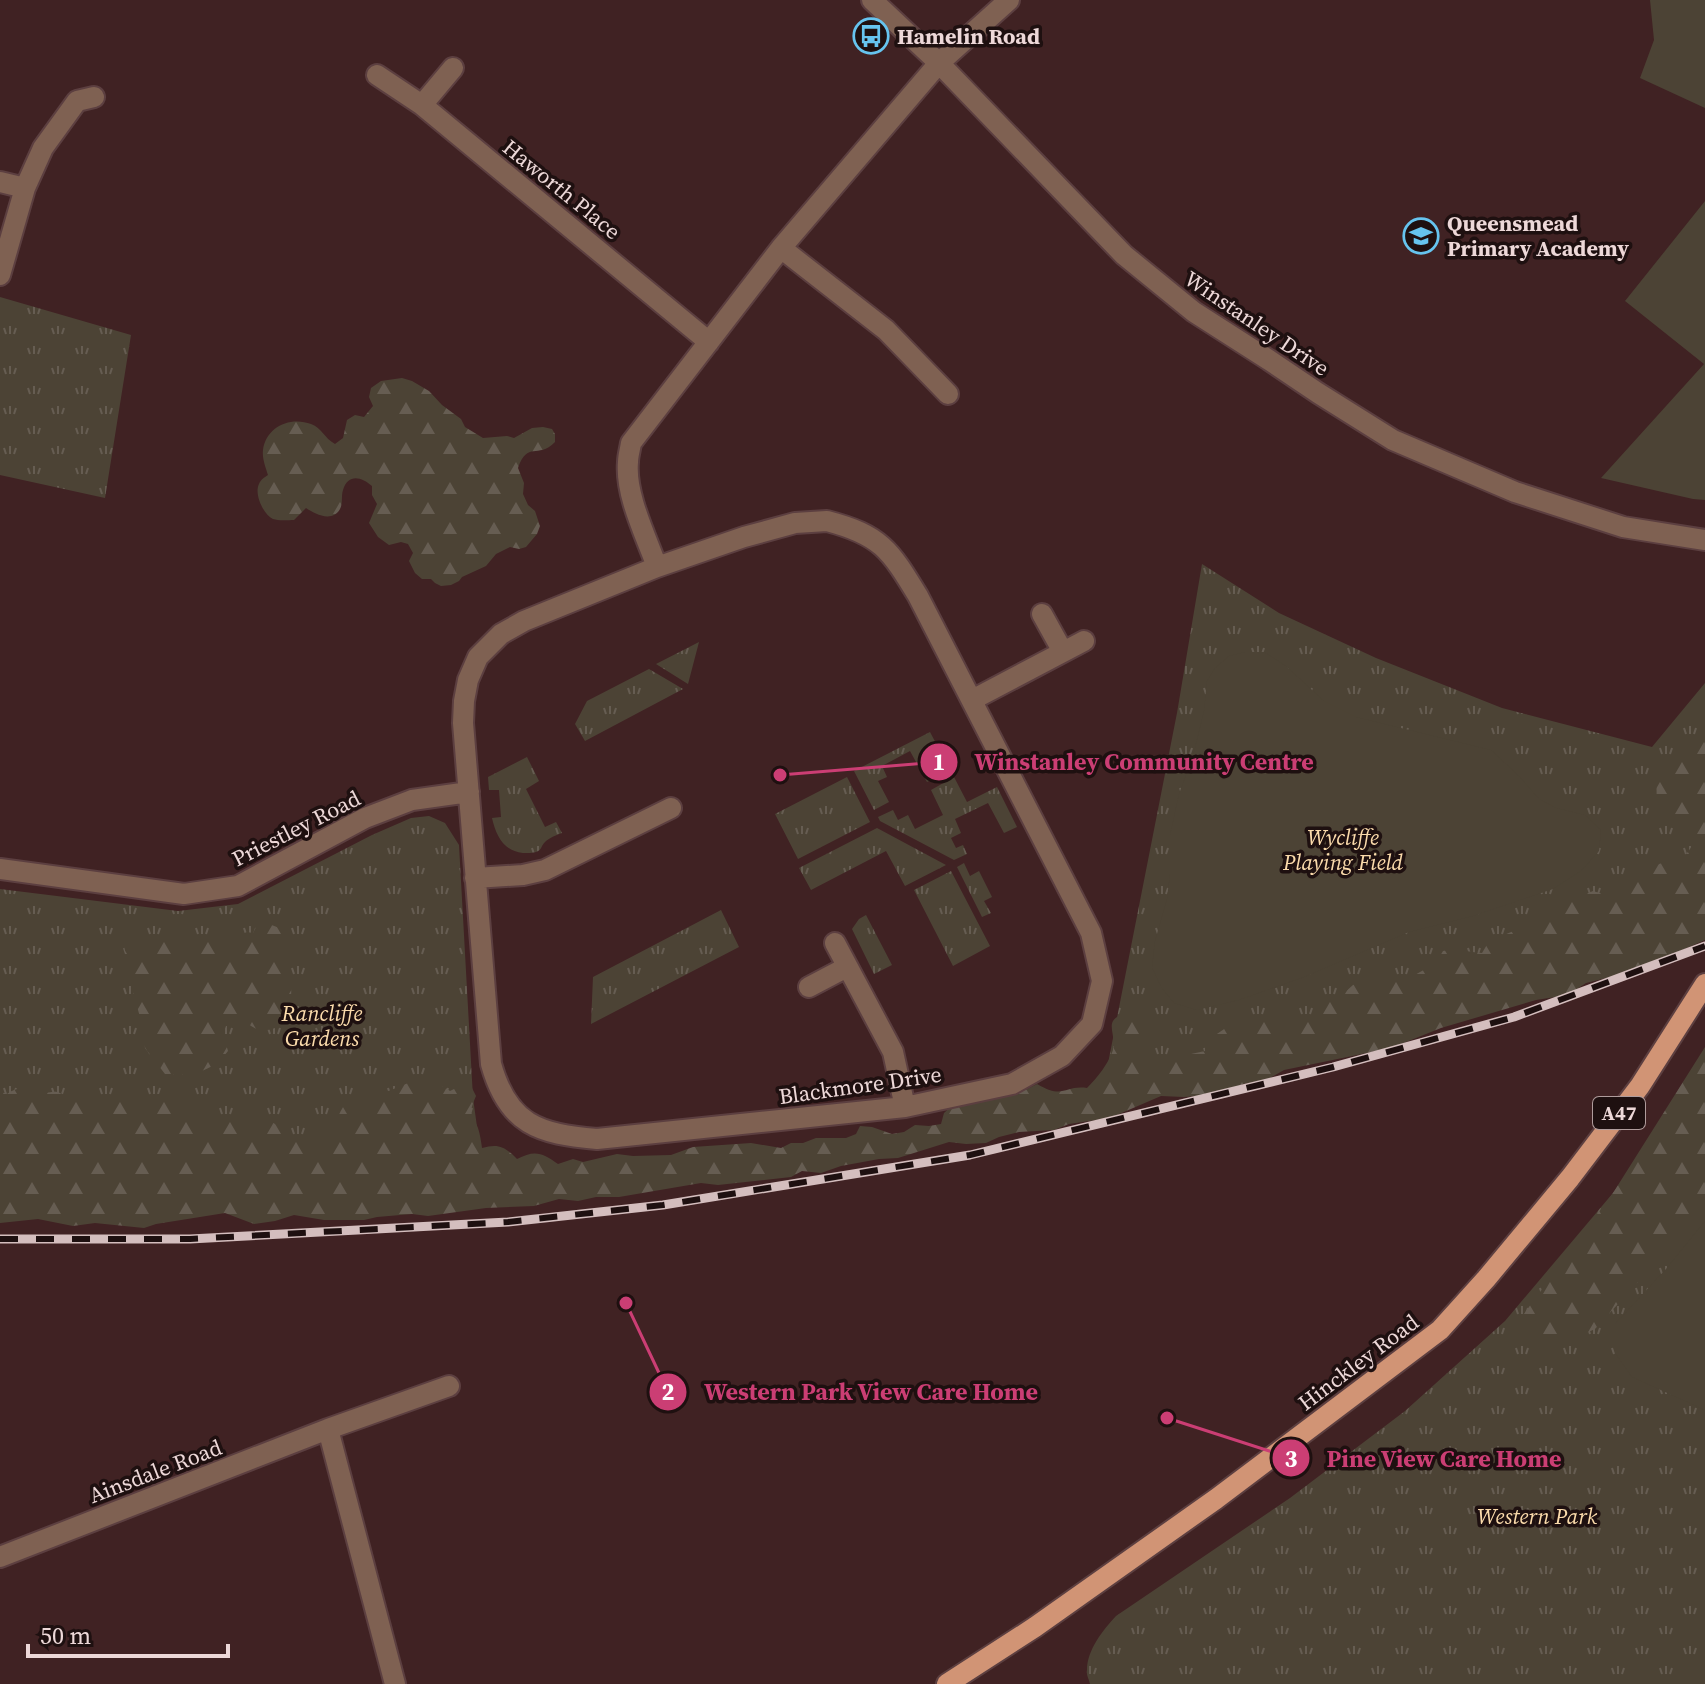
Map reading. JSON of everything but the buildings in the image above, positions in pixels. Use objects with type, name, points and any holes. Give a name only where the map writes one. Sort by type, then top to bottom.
[{"type":"main road","name":"Hinckley Road","points":[[947,1684],[1035,1627],[1216,1499],[1440,1330],[1579,1166],[1640,1086],[1703,987]]},
{"type":"street","name":"Winstanley Drive","points":[[872,0],[939,63],[1124,255],[1194,312],[1393,440],[1515,492],[1623,527],[1705,540]]},
{"type":"street","points":[[657,567],[628,480],[631,443],[781,248],[939,63],[1009,0]]},
{"type":"street","points":[[422,105],[453,68]]},
{"type":"street","name":"Haworth Place","points":[[377,75],[422,105],[709,342]]},
{"type":"street","points":[[0,275],[25,188],[43,148],[77,101],[94,97]]},
{"type":"street","points":[[0,182],[25,188]]},
{"type":"street","points":[[781,248],[886,330],[948,394]]},
{"type":"street","name":"Blackmore Drive","points":[[827,521],[853,528],[877,541],[895,559],[918,596],[1091,933],[1102,981],[1092,1024],[1062,1056],[1012,1084],[905,1107],[597,1139],[547,1132],[525,1122],[508,1104],[496,1084],[491,1064],[463,723],[468,680],[478,657],[501,634],[524,621],[657,567],[795,523],[827,521]]},
{"type":"street","points":[[1042,614],[1063,652]]},
{"type":"street","points":[[972,700],[1084,641]]},
{"type":"street","name":"Priestley Road","points":[[0,869],[184,894],[238,886],[365,818],[412,800],[469,792]]},
{"type":"street","points":[[475,878],[523,875],[545,870],[671,808]]},
{"type":"street","points":[[835,943],[893,1052],[905,1107]]},
{"type":"street","points":[[809,987],[847,967]]},
{"type":"street","name":"Ainsdale Road","points":[[0,1557],[328,1429],[449,1386]]},
{"type":"street","points":[[328,1429],[395,1684]]},
{"type":"green space","points":[[1650,0],[1705,0],[1705,108],[1640,78],[1654,40]]},
{"type":"green space","points":[[1705,201],[1705,500],[1601,478],[1704,364],[1625,301]]},
{"type":"green space","points":[[0,297],[131,335],[105,498],[0,475]]},
{"type":"green space","points":[[402,378],[429,391],[461,419],[465,427],[483,438],[514,438],[532,428],[543,427],[552,429],[555,434],[555,442],[543,450],[529,452],[518,468],[524,483],[523,494],[535,511],[540,526],[537,534],[526,547],[510,547],[496,554],[486,566],[451,585],[441,586],[431,579],[422,579],[409,561],[413,553],[408,544],[389,545],[378,537],[369,523],[377,504],[372,495],[372,486],[364,480],[356,478],[348,481],[340,509],[333,516],[319,515],[306,508],[294,520],[273,519],[260,503],[259,484],[268,475],[263,450],[274,430],[287,423],[303,422],[315,426],[335,444],[343,438],[347,420],[355,415],[364,417],[373,406],[369,397],[371,388],[381,381]]},
{"type":"green space","name":"Wycliffe Playing Field","points":[[1202,564],[1279,613],[1376,658],[1502,708],[1652,747],[1705,683],[1705,922],[1101,1099],[1177,713]]},
{"type":"green space","points":[[699,642],[688,684],[656,664]]},
{"type":"green space","points":[[1264,652],[1286,666],[1324,701],[1356,717],[1491,750],[1539,799],[1556,808],[1585,815],[1601,830],[1599,851],[1581,871],[1553,889],[1473,916],[1409,932],[1304,977],[1239,1000],[1197,1010],[1174,1003],[1161,987],[1152,967],[1155,941],[1167,899],[1170,835],[1204,711],[1207,681],[1215,668],[1229,656]]},
{"type":"green space","points":[[649,669],[683,689],[585,741],[575,724],[587,701]]},
{"type":"green space","points":[[930,732],[950,770],[927,782],[910,751],[882,766],[887,777],[878,781],[889,802],[874,810],[854,771]]},
{"type":"green space","points":[[1705,737],[1705,940],[1635,971],[1586,983],[1568,995],[1536,1000],[1441,1028],[1391,1048],[1284,1070],[1265,1081],[1243,1084],[1227,1094],[1161,1096],[1110,1118],[1069,1124],[1054,1130],[1019,1132],[986,1143],[949,1142],[898,1158],[841,1166],[821,1173],[802,1171],[791,1177],[718,1185],[701,1183],[578,1201],[559,1199],[534,1206],[364,1220],[324,1220],[294,1215],[254,1224],[225,1213],[144,1228],[95,1223],[73,1226],[38,1219],[0,1223],[0,1091],[7,1094],[21,1089],[36,1093],[57,1092],[68,1098],[87,1099],[97,1106],[141,1101],[147,1096],[159,1094],[174,1105],[187,1104],[198,1109],[204,1119],[227,1114],[240,1122],[268,1121],[298,1141],[310,1143],[319,1141],[330,1132],[345,1105],[357,1095],[383,1092],[422,1080],[439,1084],[450,1091],[464,1084],[472,1088],[476,1096],[471,1113],[479,1130],[482,1148],[501,1147],[517,1159],[538,1154],[558,1164],[573,1159],[583,1162],[617,1154],[671,1155],[693,1147],[751,1143],[781,1148],[816,1138],[846,1138],[856,1134],[860,1126],[892,1134],[904,1132],[915,1125],[941,1124],[944,1113],[955,1103],[1011,1090],[1025,1090],[1037,1084],[1059,1092],[1087,1088],[1111,1055],[1113,1021],[1123,1015],[1133,1012],[1141,1018],[1147,1030],[1143,1044],[1146,1053],[1154,1061],[1166,1065],[1173,1059],[1183,1060],[1191,1054],[1205,1051],[1205,1046],[1214,1036],[1230,1025],[1268,1016],[1276,1020],[1310,1021],[1323,1004],[1353,985],[1369,980],[1379,982],[1413,976],[1436,963],[1443,951],[1482,953],[1488,943],[1523,927],[1536,926],[1554,916],[1561,901],[1593,891],[1606,895],[1627,894],[1636,879],[1659,864],[1685,856],[1692,846],[1694,831],[1687,820],[1662,822],[1657,808],[1656,783]]},
{"type":"green space","points":[[527,757],[539,781],[526,789],[545,827],[556,822],[562,833],[534,853],[516,852],[505,846],[498,836],[492,818],[501,817],[499,790],[489,790],[488,777]]},
{"type":"green space","points":[[847,777],[870,822],[798,859],[775,814]]},
{"type":"green space","points":[[954,777],[967,802],[997,787],[1017,827],[1004,833],[988,803],[955,819],[961,833],[951,838],[956,848],[963,845],[967,854],[954,860],[880,821],[878,817],[893,810],[898,820],[908,815],[915,829],[943,815],[931,790]]},
{"type":"green space","name":"Rancliffe Gardens","points":[[429,816],[445,823],[459,845],[473,1098],[482,1163],[0,1192],[0,889],[178,911],[238,904],[372,835],[411,818]]},
{"type":"green space","points":[[877,828],[946,865],[905,886],[886,851],[811,890],[799,868]]},
{"type":"green space","points":[[964,863],[970,876],[979,871],[992,897],[984,901],[991,913],[982,917],[957,867]]},
{"type":"green space","points":[[951,871],[990,946],[953,966],[914,890]]},
{"type":"green space","points":[[721,910],[739,947],[591,1024],[593,977]]},
{"type":"green space","points":[[866,915],[892,965],[874,974],[852,929]]},
{"type":"green space","points":[[269,924],[282,929],[280,961],[291,987],[289,1004],[292,1020],[282,1024],[276,1020],[275,1028],[260,1030],[240,1017],[229,1018],[223,1034],[228,1051],[221,1059],[200,1072],[165,1074],[145,1048],[142,1024],[127,971],[124,943],[137,945],[177,937],[209,940],[223,935],[253,933],[257,925]]},
{"type":"green space","points":[[1705,1047],[1705,1209],[1595,1329],[1548,1350],[1518,1322],[1613,1193]]},
{"type":"green space","name":"Western Park","points":[[1705,1065],[1705,1684],[1090,1684],[1087,1672],[1090,1655],[1101,1634],[1116,1616],[1290,1498],[1405,1411],[1505,1321],[1613,1193]]},
{"type":"green space","points":[[1705,1221],[1705,1410],[1632,1377],[1615,1353],[1615,1324]]},
{"type":"railway","points":[[0,1239],[190,1239],[508,1222],[663,1205],[970,1155],[1333,1067],[1514,1017],[1705,946]]},
{"type":"place","name":"Hamelin Road","points":[[871,36]]},
{"type":"place","name":"Queensmead Primary Academy","points":[[1421,236]]},
{"type":"place","name":"Winstanley Community Centre","points":[[780,775]]},
{"type":"place","name":"Western Park View Care Home","points":[[626,1303]]},
{"type":"place","name":"Pine View Care Home","points":[[1167,1418]]}]
